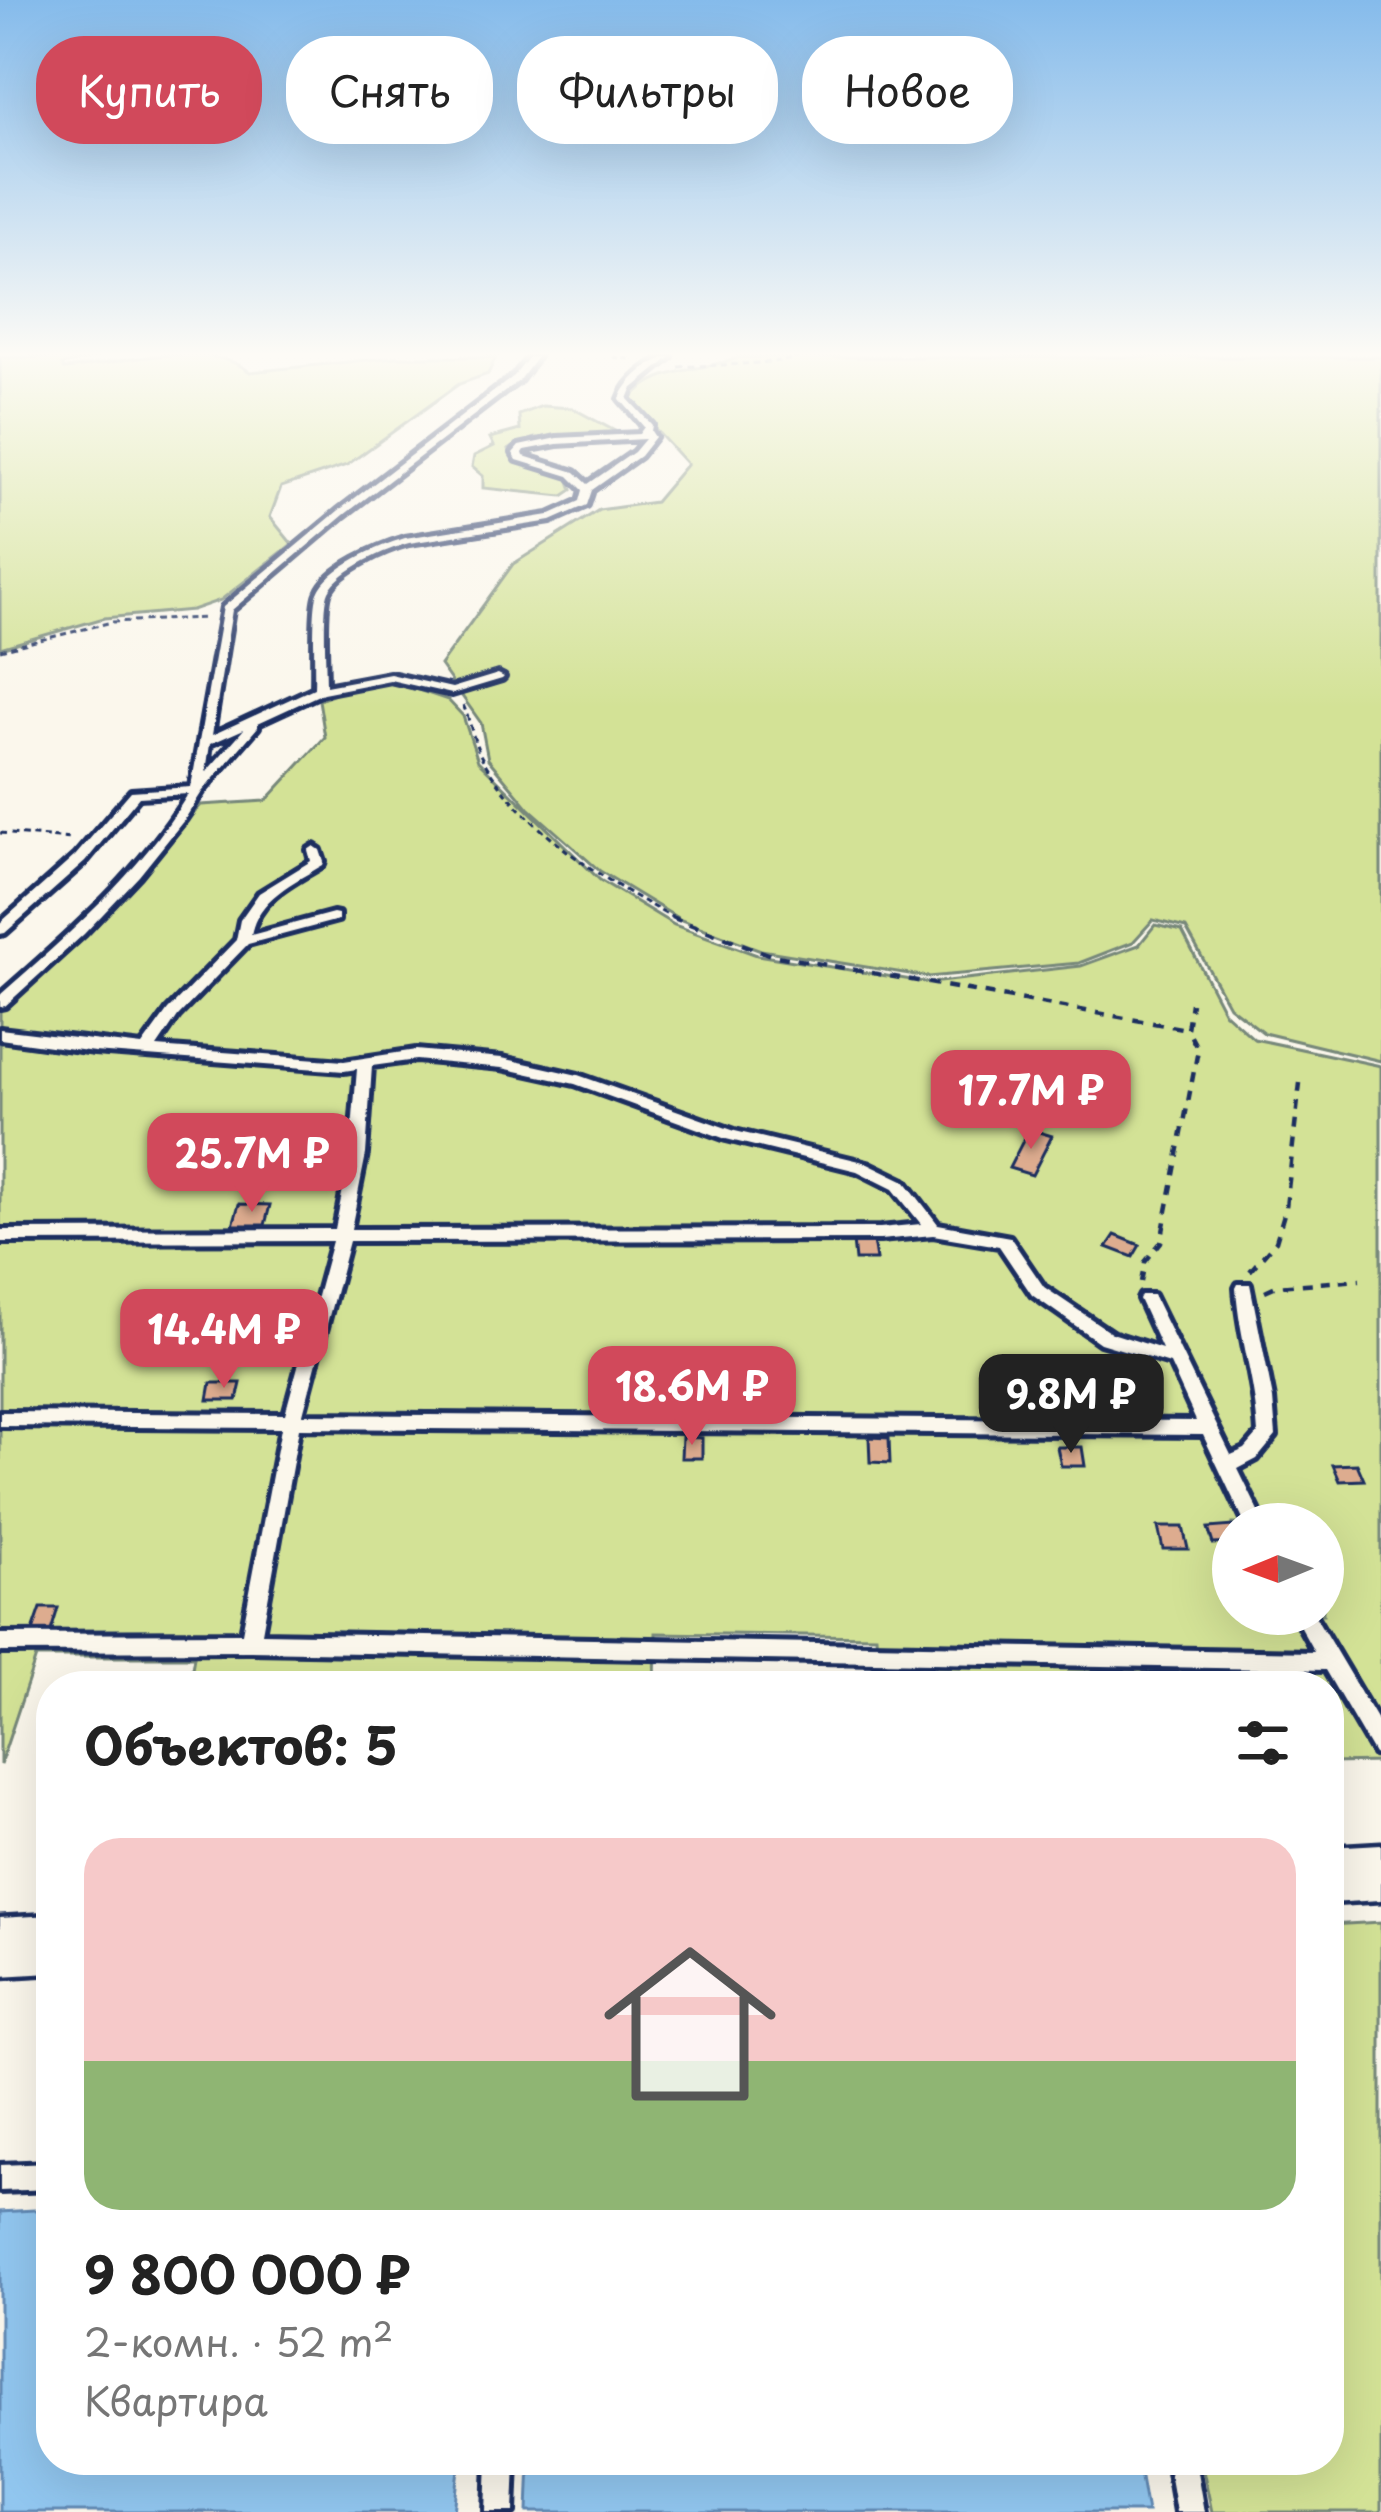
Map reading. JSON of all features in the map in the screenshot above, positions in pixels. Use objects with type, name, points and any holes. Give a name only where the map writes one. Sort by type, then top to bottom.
[{"type":"street","points":[[1344,1874],[1381,1872]]},
{"type":"street","points":[[0,1947],[36,1945]]},
{"type":"lane","points":[[197,790],[224,640],[222,618],[248,590],[392,474]]},
{"type":"lane","points":[[571,474],[580,477],[588,489]]},
{"type":"lane","points":[[320,690],[322,595],[335,576],[385,547],[409,540],[572,513],[584,503],[588,489],[609,474]]},
{"type":"lane","points":[[206,742],[320,690],[391,677],[452,691],[498,677]]},
{"type":"lane","points":[[0,1003],[163,843],[197,790],[258,721]]},
{"type":"lane","points":[[0,930],[95,841],[135,794],[197,790]]},
{"type":"lane","points":[[243,941],[247,920],[264,896],[308,872],[318,862],[314,850]]},
{"type":"lane","points":[[147,1050],[173,1012],[243,941],[333,917]]},
{"type":"lane","points":[[0,1034],[365,1065],[416,1055],[458,1056],[578,1080],[731,1135],[862,1166],[898,1185],[933,1229]]},
{"type":"lane","points":[[250,1642],[292,1422],[341,1236],[365,1101],[365,1065]]},
{"type":"lane","points":[[0,1236],[880,1234],[933,1229],[1004,1241],[1038,1291],[1106,1338],[1174,1359]]},
{"type":"lane","points":[[1225,1466],[1251,1454],[1267,1436],[1267,1408],[1244,1294]]},
{"type":"lane","points":[[1147,1299],[1244,1503]]},
{"type":"lane","points":[[0,1419],[1207,1428]]},
{"type":"lane","points":[[1315,1635],[1335,1671]]},
{"type":"lane","points":[[0,1643],[250,1642],[1329,1661]]},
{"type":"lane","points":[[1344,1686],[1381,1747]]},
{"type":"lane","points":[[0,2178],[36,2177]]},
{"type":"lane","points":[[500,2512],[501,2475]]},
{"type":"lane","points":[[1184,2475],[1190,2512]]},
{"type":"path","points":[[0,650],[112,622],[222,618]]},
{"type":"path","points":[[452,691],[474,725],[482,760],[526,809],[602,877],[681,923],[755,952],[1073,1005],[1187,1029]]},
{"type":"path","points":[[0,832],[95,841]]},
{"type":"path","points":[[1147,1299],[1140,1278],[1161,1242],[1176,1144],[1198,1050],[1187,1029],[1191,1003]]},
{"type":"path","points":[[1300,1083],[1286,1207],[1276,1241],[1250,1272],[1244,1294],[1276,1286],[1360,1280]]},
{"type":"green space","points":[[0,474],[319,474],[281,487],[270,517],[292,544],[221,600],[192,610],[104,618],[0,648]]},
{"type":"green space","points":[[564,474],[572,490],[563,496],[483,488],[483,476]]},
{"type":"green space","points":[[678,474],[1381,474],[1381,1061],[1264,1033],[1229,1006],[1186,928],[1153,920],[1133,942],[1079,963],[928,977],[761,950],[681,920],[600,871],[529,808],[488,759],[481,723],[440,665],[513,564],[599,510],[655,502]]},
{"type":"green space","points":[[380,677],[448,700],[463,716],[478,761],[600,880],[674,925],[757,955],[930,983],[1081,966],[1139,945],[1155,925],[1182,931],[1224,1012],[1254,1039],[1381,1066],[1381,1762],[1344,1763],[1344,1671],[879,1671],[876,1636],[656,1633],[655,1671],[192,1671],[194,1657],[36,1657],[0,1765],[0,1004],[134,883],[201,805],[266,801],[325,737],[319,700]]},
{"type":"green space","points":[[1381,1922],[1381,2512],[1212,2512],[1204,2475],[1344,2475],[1344,1924]]},
{"type":"water","points":[[36,2210],[36,2475],[458,2475],[454,2512],[0,2512],[0,2212]]},
{"type":"water","points":[[529,2475],[1141,2475],[1147,2512],[528,2512]]},
{"type":"building","points":[[1029,1129],[1052,1136],[1032,1175],[1009,1168]]},
{"type":"building","points":[[239,1204],[270,1205],[265,1225],[233,1225]]},
{"type":"building","points":[[1115,1235],[1140,1245],[1133,1257],[1107,1247]]},
{"type":"building","points":[[853,1241],[873,1241],[876,1260],[855,1260]]},
{"type":"building","points":[[211,1383],[241,1383],[237,1400],[208,1400]]},
{"type":"building","points":[[682,1437],[702,1438],[702,1458],[681,1458]]},
{"type":"building","points":[[869,1437],[889,1438],[890,1463],[870,1462]]},
{"type":"building","points":[[1057,1447],[1082,1447],[1085,1466],[1061,1466]]},
{"type":"building","points":[[1357,1464],[1364,1480],[1340,1481],[1333,1465]]},
{"type":"building","points":[[1158,1527],[1183,1527],[1188,1549],[1163,1549]]},
{"type":"building","points":[[41,1608],[58,1608],[51,1631],[33,1631]]}]
